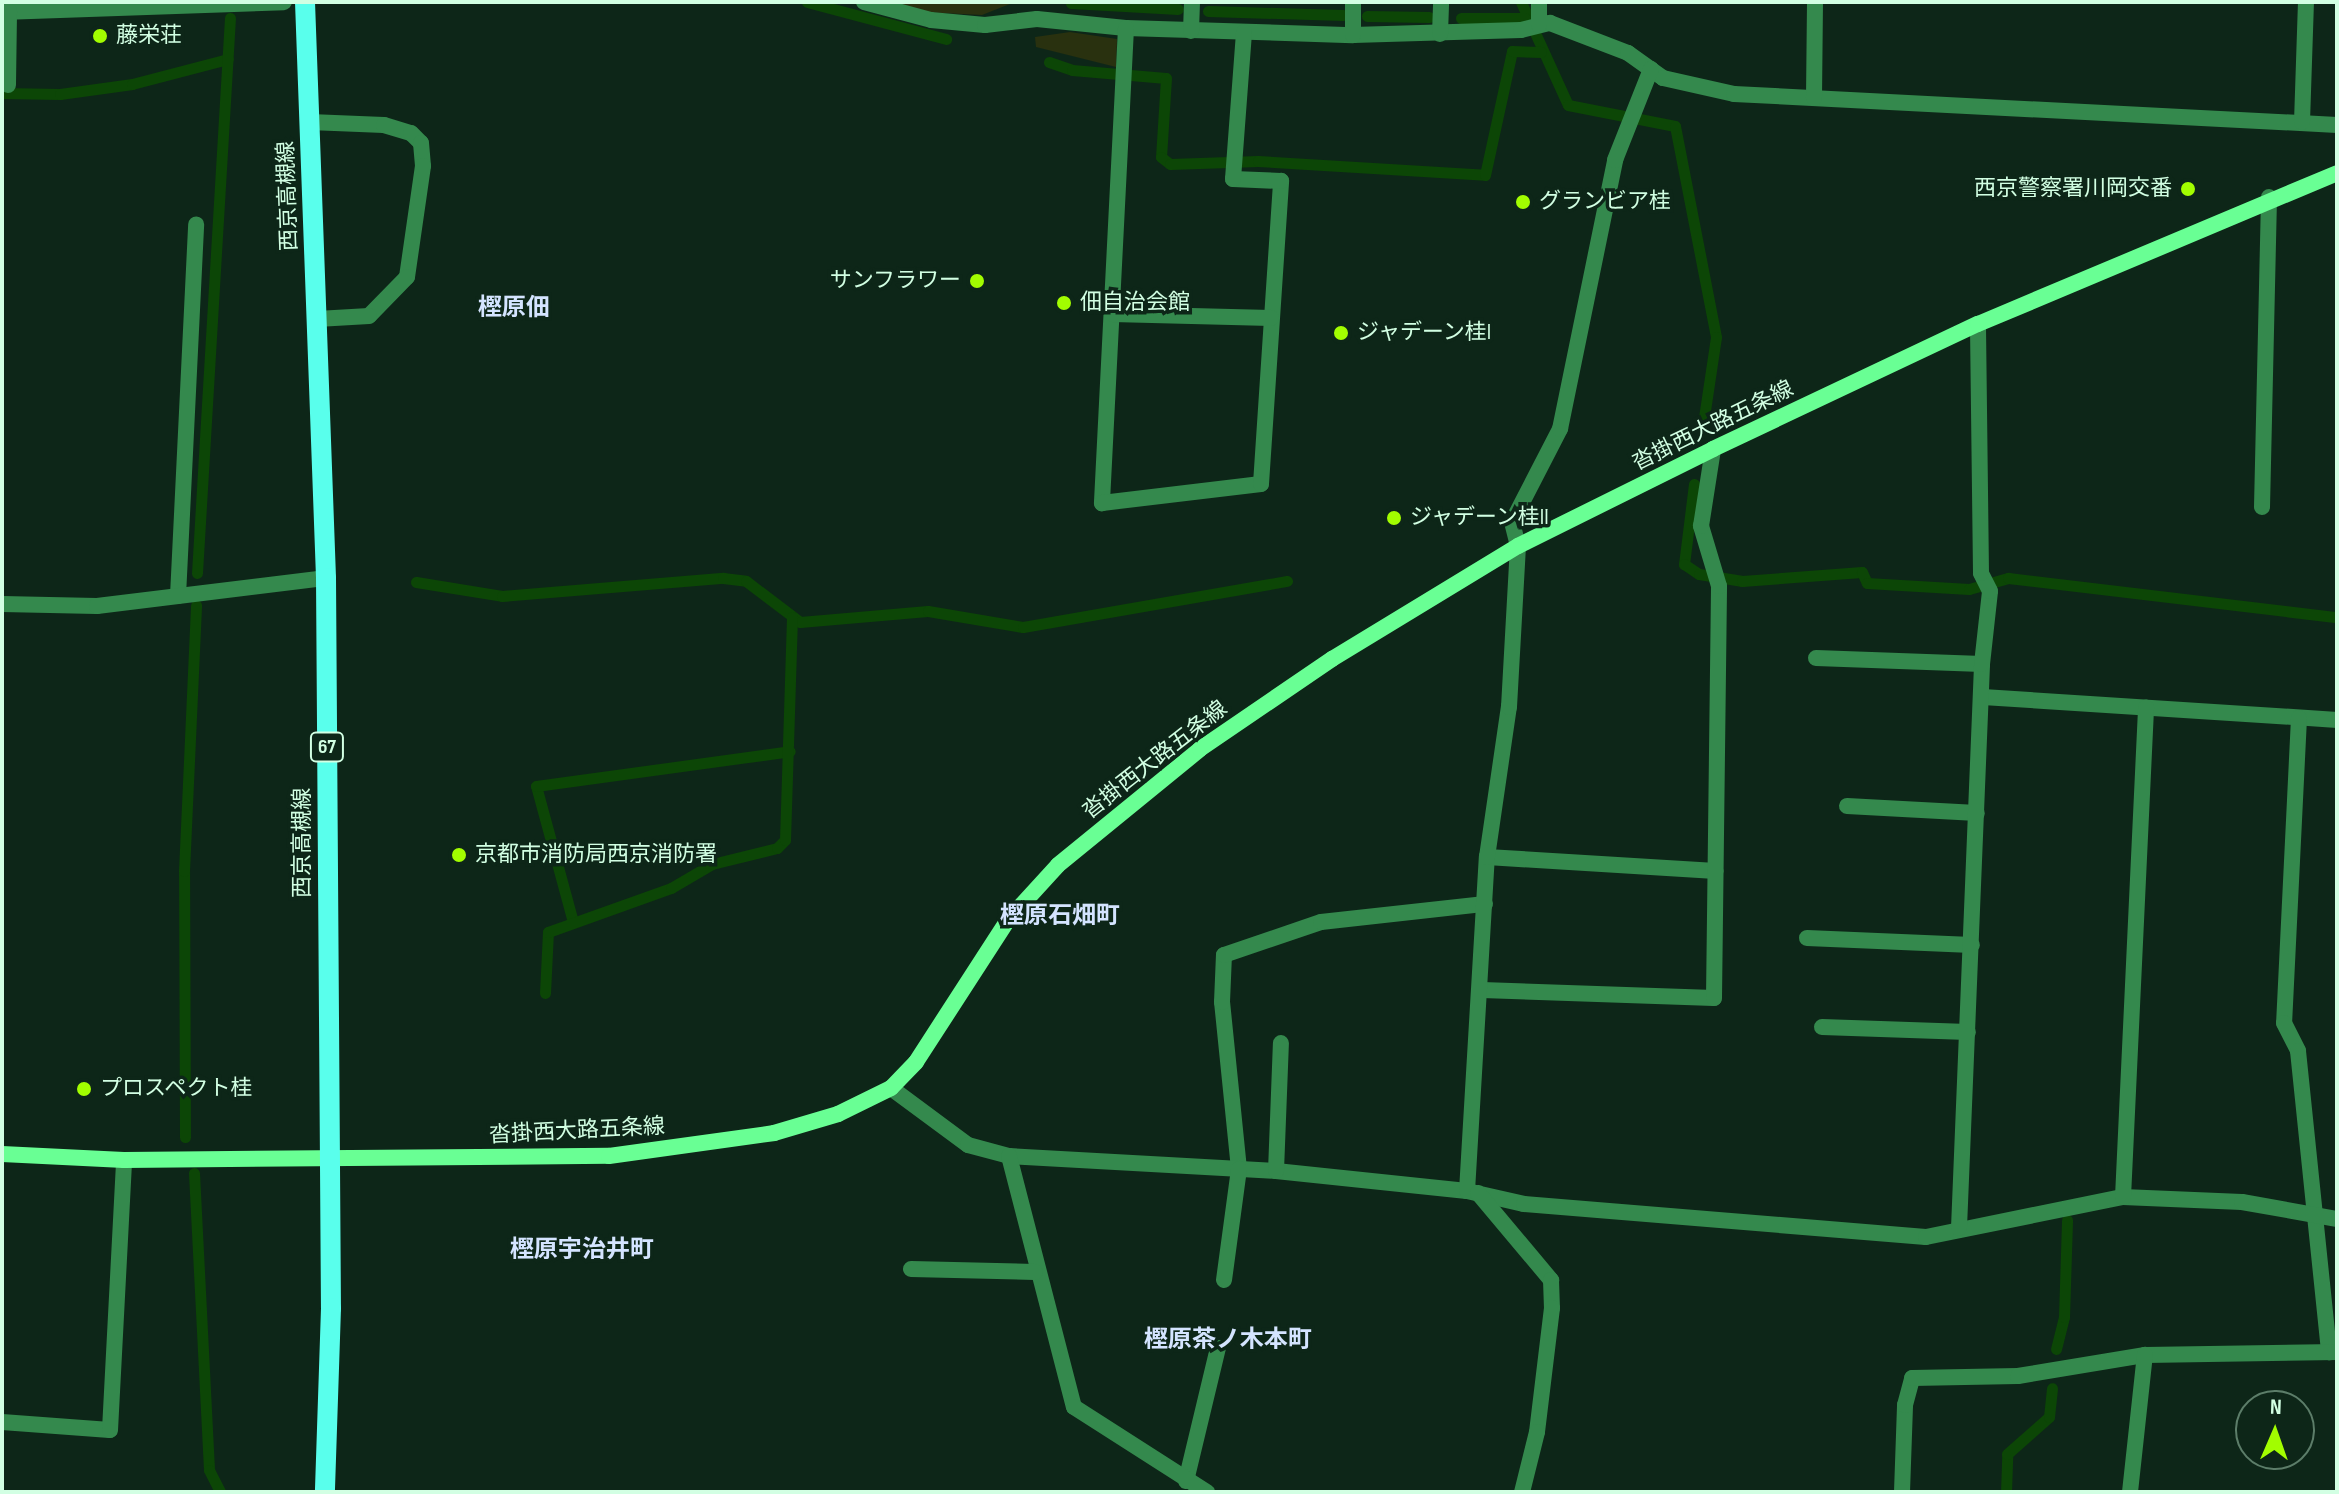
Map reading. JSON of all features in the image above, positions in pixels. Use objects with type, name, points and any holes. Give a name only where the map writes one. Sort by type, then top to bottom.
[{"type":"main road","name":"西京高槻線","points":[[305,2],[326,578],[330,1160],[325,1492]]},
{"type":"main road","name":"沓掛西大路五条線","points":[[2,1154],[124,1160],[609,1156],[693,1147],[774,1133],[838,1114],[891,1088],[952,1012],[1008,920],[1058,865],[1200,749],[1332,659],[1518,546],[1713,449],[1978,324],[2269,197],[2337,173]]},
{"type":"street","points":[[8,85],[6,12],[67,6],[284,2]]},
{"type":"street","points":[[864,2],[931,20],[985,25],[1037,19],[1126,28],[1353,35],[1521,30],[1550,23],[1615,48],[1663,78],[1734,94],[2337,125]]},
{"type":"street","points":[[1037,2],[1037,19]]},
{"type":"street","points":[[1191,31],[1192,2]]},
{"type":"street","points":[[1353,2],[1353,35]]},
{"type":"street","points":[[1440,34],[1441,2]]},
{"type":"street","points":[[1539,2],[1539,25]]},
{"type":"street","points":[[1814,98],[1815,2]]},
{"type":"street","points":[[2302,122],[2306,2]]},
{"type":"street","points":[[1126,28],[1102,503],[1261,484],[1281,181],[1233,179],[1244,32]]},
{"type":"street","points":[[1522,1492],[1537,1432],[1552,1308],[1551,1280],[1473,1192],[1487,857],[1509,707],[1518,546],[1512,522],[1560,429],[1615,160],[1651,69]]},
{"type":"street","points":[[310,122],[384,125],[411,133],[421,143],[423,166],[407,277],[369,316],[317,319]]},
{"type":"street","points":[[2262,507],[2269,197]]},
{"type":"street","points":[[178,596],[196,224]]},
{"type":"street","points":[[1112,314],[1271,318]]},
{"type":"street","points":[[1959,1228],[1982,664],[1990,591],[1981,573],[1978,324]]},
{"type":"street","points":[[1482,990],[1714,998],[1717,579],[1701,526],[1713,449]]},
{"type":"street","points":[[2,604],[97,606],[326,578]]},
{"type":"street","points":[[1816,658],[1982,664]]},
{"type":"street","points":[[1983,697],[2337,720]]},
{"type":"street","points":[[2123,1197],[2146,708]]},
{"type":"street","points":[[1902,1492],[1905,1405],[1912,1378],[2018,1376],[2145,1355],[2333,1352],[2313,1216],[2298,1051],[2284,1023],[2299,718]]},
{"type":"street","points":[[1847,806],[1977,813]]},
{"type":"street","points":[[1487,857],[1716,871]]},
{"type":"street","points":[[1224,1280],[1239,1169],[1222,1002],[1224,955],[1321,922],[1485,904]]},
{"type":"street","points":[[1807,938],[1972,945]]},
{"type":"street","points":[[1822,1027],[1968,1032]]},
{"type":"street","points":[[1276,1171],[1281,1043]]},
{"type":"street","points":[[891,1088],[968,1145],[1009,1156],[1276,1171],[1473,1192],[1524,1204],[1926,1237],[2123,1197],[2242,1202],[2337,1219]]},
{"type":"street","points":[[1009,1156],[1035,1272],[1074,1407],[1207,1492]]},
{"type":"street","points":[[2,1422],[110,1430],[124,1160]]},
{"type":"street","points":[[911,1269],[1035,1272]]},
{"type":"street","points":[[1186,1481],[1218,1348]]},
{"type":"street","points":[[2130,1492],[2145,1355]]},
{"type":"green space","points":[[891,2],[1015,2],[982,15],[923,12]]},
{"type":"green space","points":[[1070,32],[1117,39],[1116,67],[1036,47],[1035,37]]},
{"type":"waterway","points":[[807,2],[946,39]]},
{"type":"waterway","points":[[1521,2],[1568,105],[1675,126],[1716,337],[1702,431]]},
{"type":"waterway","points":[[1071,3],[1178,9]]},
{"type":"waterway","points":[[1208,11],[1343,15]]},
{"type":"waterway","points":[[1367,16],[1429,17]]},
{"type":"waterway","points":[[197,573],[230,18]]},
{"type":"waterway","points":[[1461,18],[1525,18]]},
{"type":"waterway","points":[[1049,62],[1072,70],[1166,78],[1161,157],[1170,164],[1258,161],[1485,175],[1512,51],[1541,52]]},
{"type":"waterway","points":[[2,93],[60,94],[132,84],[228,59]]},
{"type":"waterway","points":[[1694,484],[1684,564],[1699,574],[1742,581],[1862,572],[1867,583],[1969,589],[2008,578],[2337,617]]},
{"type":"waterway","points":[[416,582],[502,596],[723,578],[746,581],[800,622],[928,611],[1023,627],[1287,581]]},
{"type":"waterway","points":[[185,1137],[184,871],[196,605]]},
{"type":"waterway","points":[[545,993],[548,932],[671,888],[712,864],[777,848],[785,840],[792,617]]},
{"type":"waterway","points":[[573,922],[536,786],[790,751]]},
{"type":"waterway","points":[[194,1173],[209,1470],[220,1492]]},
{"type":"waterway","points":[[2056,1349],[2064,1317],[2067,1220]]},
{"type":"waterway","points":[[2006,1492],[2007,1454],[2049,1417],[2052,1388]]},
{"type":"place","name":"藤栄荘","points":[[100,36]]},
{"type":"place","name":"西京警察署川岡交番","points":[[2188,189]]},
{"type":"place","name":"グランビア桂","points":[[1523,202]]},
{"type":"place","name":"サンフラワー","points":[[977,281]]},
{"type":"place","name":"佃自治会館","points":[[1064,303]]},
{"type":"place","name":"ジャデーン桂I","points":[[1341,333]]},
{"type":"place","name":"ジャデーン桂II","points":[[1394,518]]},
{"type":"place","name":"京都市消防局西京消防署","points":[[459,855]]},
{"type":"place","name":"プロスペクト桂","points":[[84,1089]]},
{"type":"district","name":"樫原佃","points":[[514,308]]},
{"type":"district","name":"樫原石畑町","points":[[1060,916]]},
{"type":"district","name":"樫原宇治井町","points":[[582,1250]]},
{"type":"district","name":"樫原茶ノ木本町","points":[[1228,1340]]}]
